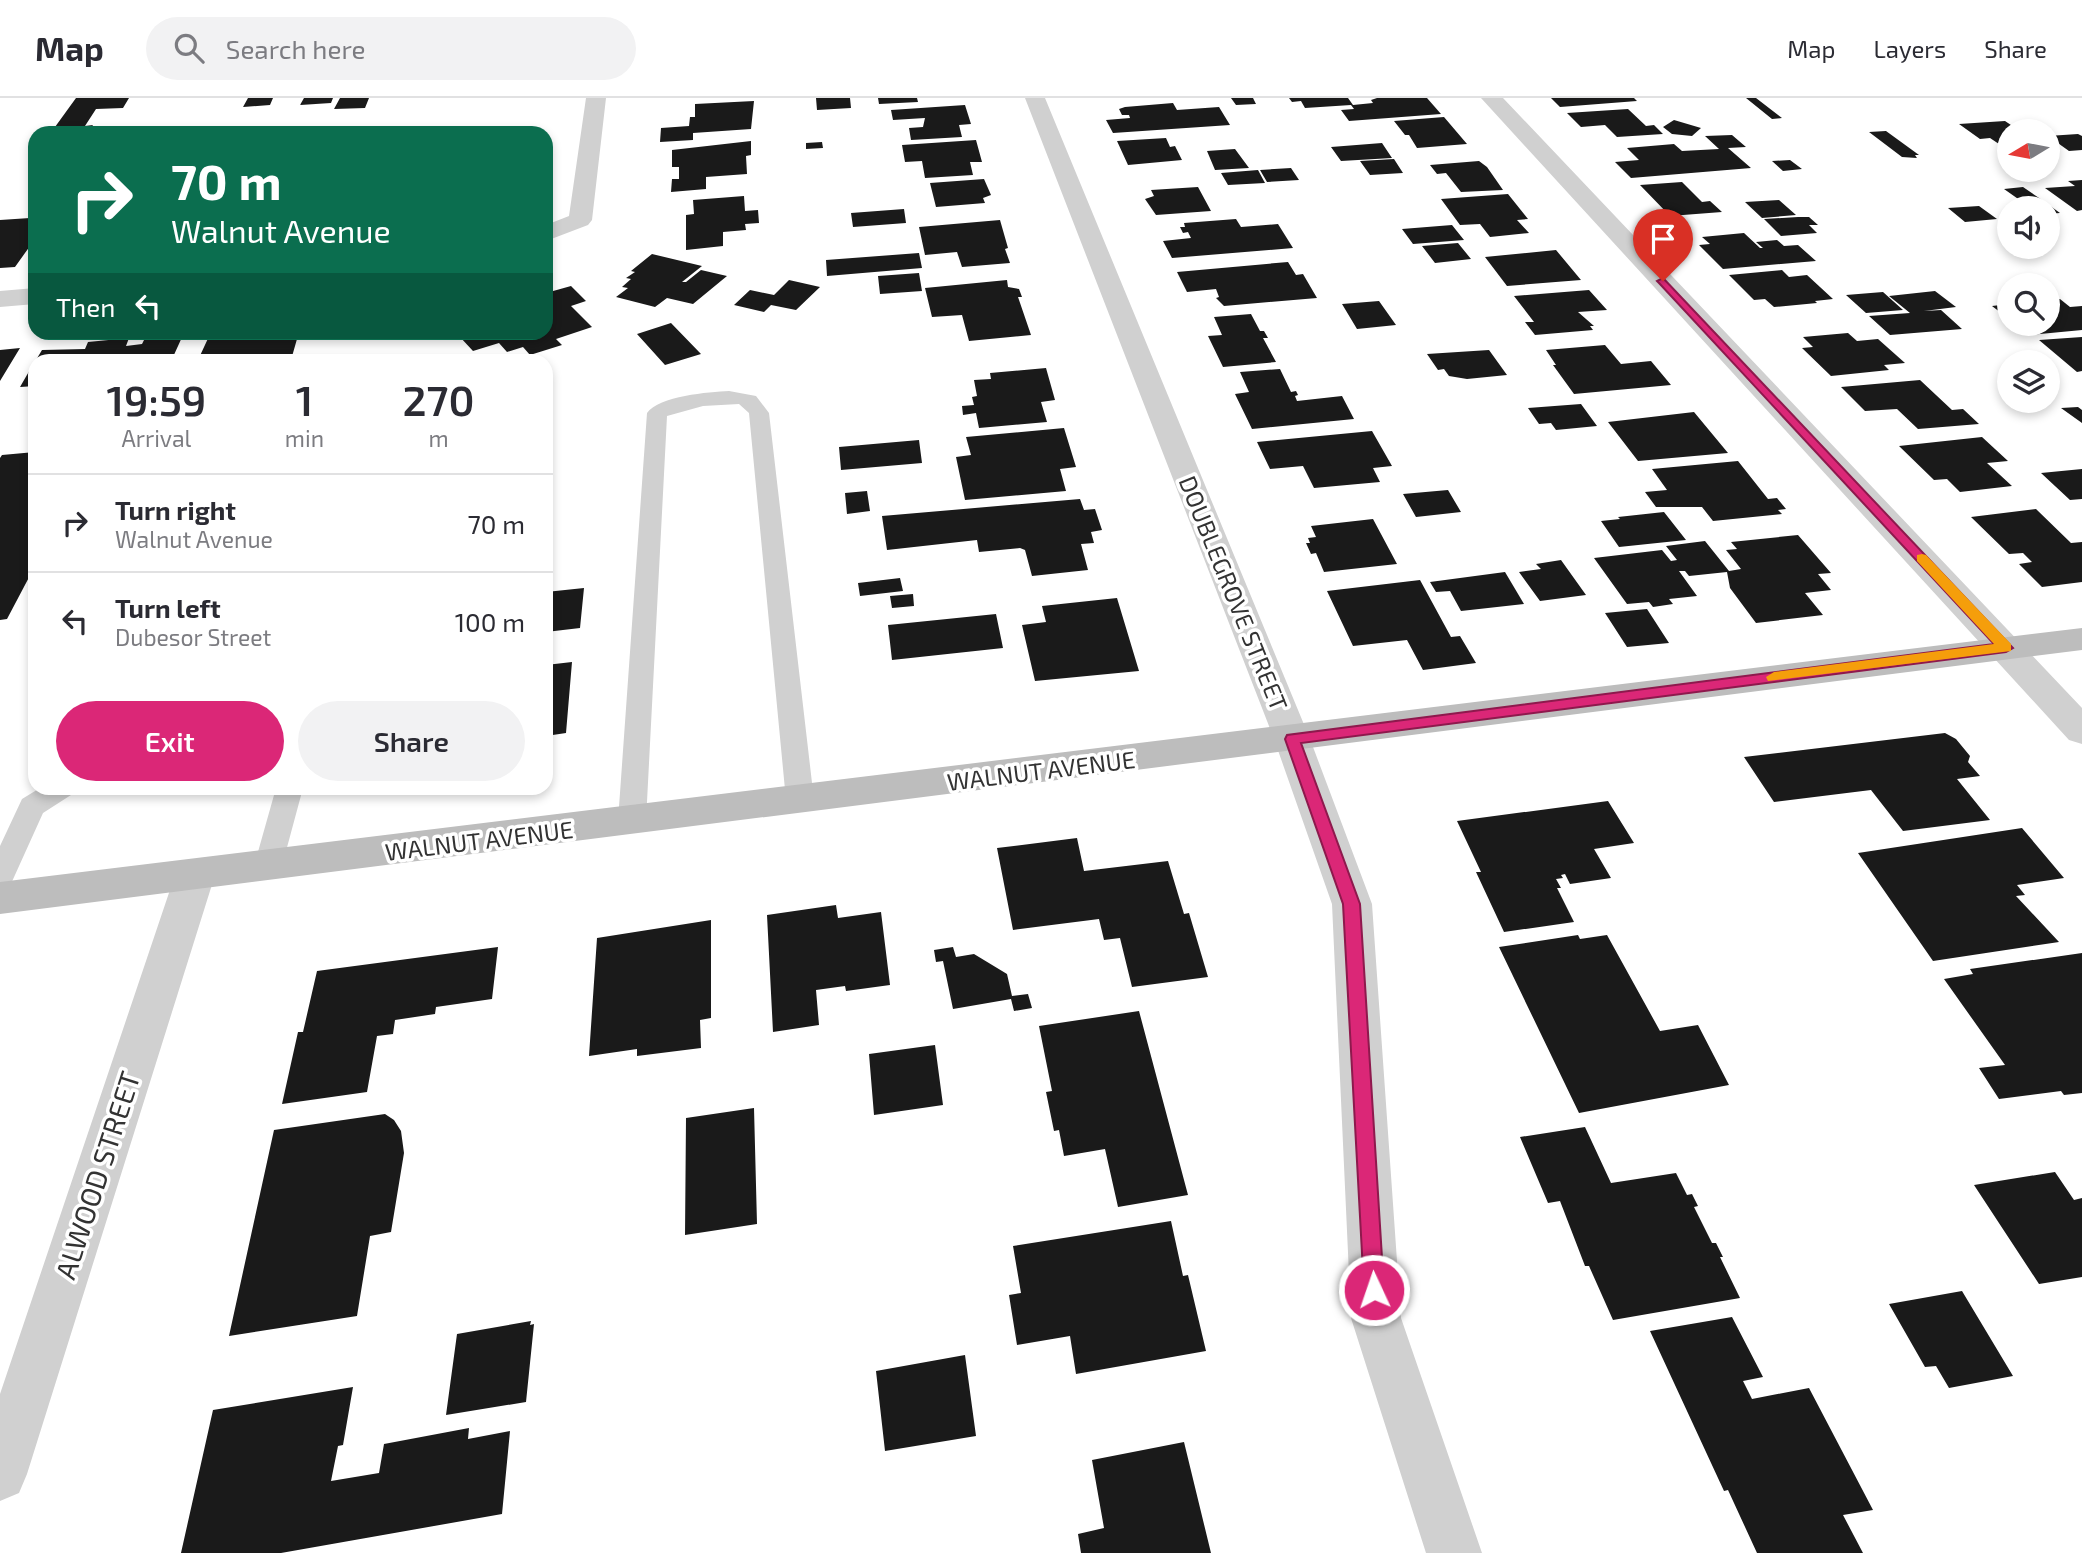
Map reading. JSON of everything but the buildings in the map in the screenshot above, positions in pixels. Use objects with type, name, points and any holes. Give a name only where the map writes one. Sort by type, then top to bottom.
[{"type":"street","points":[[553,231],[579,220],[596,98]]},
{"type":"street","name":"DOUBLEGROVE STREET","points":[[1035,98],[1292,739],[1352,904],[1376,1318],[1454,1553]]},
{"type":"street","points":[[1491,98],[2082,731]]},
{"type":"street","points":[[0,299],[28,297]]},
{"type":"street","name":"WALNUT AVENUE","points":[[0,898],[2082,639]]},
{"type":"street","name":"ALWOOD STREET","points":[[0,1474],[195,875]]},
{"type":"lane","points":[[632,821],[657,413],[680,403],[741,397],[752,402],[760,413],[800,800]]},
{"type":"lane","points":[[0,878],[32,806],[50,795]]},
{"type":"lane","points":[[268,866],[287,795]]},
{"type":"slow traffic","points":[[1774,677],[2006,648],[1922,558]]},
{"type":"route","points":[[1374,1290],[1352,904],[1292,739],[2006,648],[1663,281]]}]
